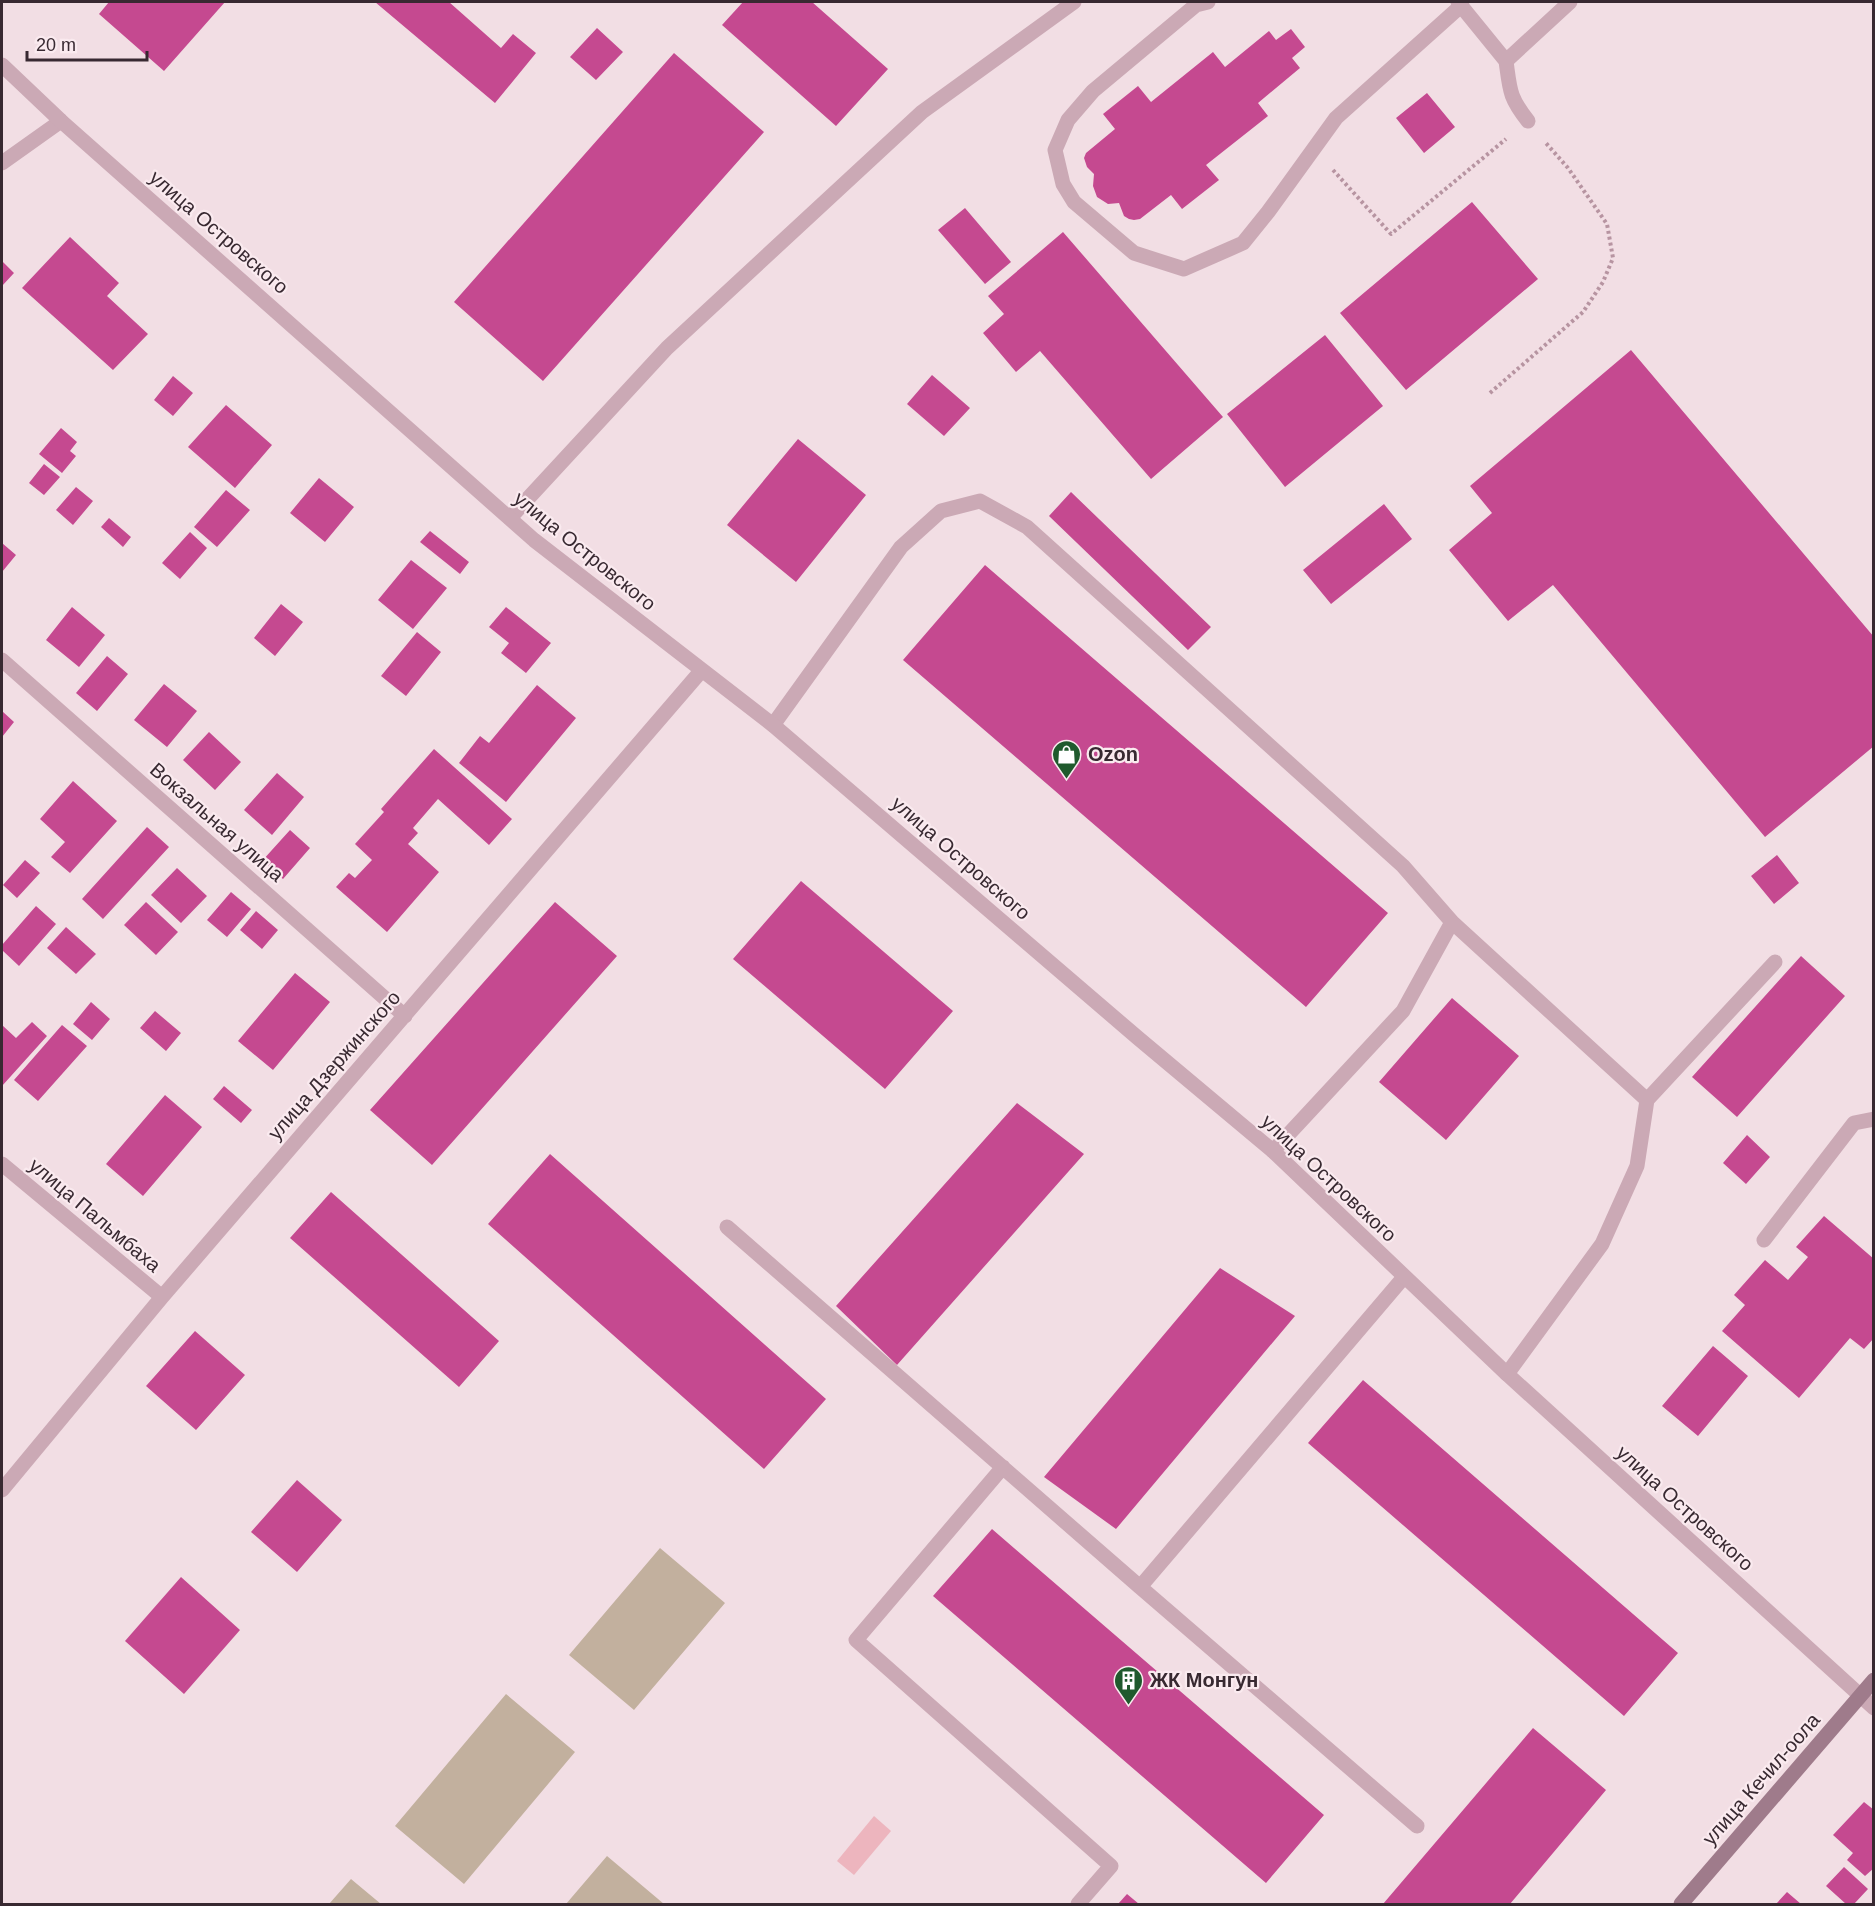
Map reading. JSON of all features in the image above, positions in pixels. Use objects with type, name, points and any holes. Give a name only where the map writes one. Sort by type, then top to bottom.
[{"type":"street","points":[[510,518],[667,348],[913,120],[1074,2]]},
{"type":"street","points":[[1209,2],[1196,5],[1093,90],[1068,120],[1055,150],[1062,184],[1074,202],[1134,253],[1184,269],[1242,243],[1268,212],[1336,118],[1460,3],[1506,61],[1511,95],[1515,105],[1528,121]]},
{"type":"street","points":[[1506,61],[1570,2]]},
{"type":"street","name":"улица Островского","points":[[2,65],[61,121],[534,540],[773,725],[1272,1151],[1507,1374],[1874,1708]]},
{"type":"street","points":[[2,163],[61,121]]},
{"type":"street","points":[[773,725],[901,547],[941,511],[980,501],[1027,527],[1403,866],[1452,922],[1647,1100]]},
{"type":"street","name":"Вокзальная улица","points":[[2,660],[405,1016]]},
{"type":"street","name":"улица Дзержинского","points":[[2,1490],[162,1298],[702,670]]},
{"type":"street","points":[[1272,1151],[1403,1011],[1452,922]]},
{"type":"street","points":[[1507,1374],[1602,1244],[1637,1166],[1647,1100],[1775,962]]},
{"type":"street","points":[[1764,1240],[1854,1123],[1874,1119]]},
{"type":"street","name":"улица Пальмбаха","points":[[2,1164],[162,1298]]},
{"type":"street","points":[[727,1227],[1417,1826]]},
{"type":"street","points":[[1140,1587],[1404,1277]]},
{"type":"street","points":[[1003,1467],[856,1640],[1111,1866],[1078,1905]]},
{"type":"street","name":"улица Кечил-оола","points":[[1681,1905],[1874,1680]]},
{"type":"path","points":[[1314,148],[1390,234],[1528,121],[1568,168],[1607,224],[1613,258],[1603,282],[1582,312],[1490,393]]},
{"type":"shaded area","points":[[660,1548],[725,1603],[634,1710],[569,1655]]},
{"type":"shaded area","points":[[506,1694],[575,1752],[464,1884],[395,1826]]},
{"type":"shaded area","points":[[607,1856],[664,1904],[566,1904]]},
{"type":"shaded area","points":[[351,1879],[381,1904],[329,1904]]},
{"type":"sand","points":[[874,1816],[891,1831],[854,1875],[837,1861]]},
{"type":"building","points":[[109,2],[225,2],[164,71],[99,14]]},
{"type":"building","points":[[375,2],[449,2],[501,48],[513,34],[536,53],[495,103]]},
{"type":"building","points":[[743,2],[812,2],[888,69],[836,126],[722,25]]},
{"type":"building","points":[[597,28],[623,52],[596,80],[570,57]]},
{"type":"building","points":[[1291,29],[1305,47],[1292,58],[1300,68],[1258,103],[1268,116],[1206,165],[1219,180],[1182,209],[1171,195],[1140,219],[1134,220],[1124,216],[1119,203],[1108,204],[1097,197],[1093,186],[1094,174],[1087,167],[1084,158],[1086,153],[1115,129],[1103,114],[1138,86],[1151,102],[1213,52],[1225,67],[1269,31],[1276,40]]},
{"type":"building","points":[[674,53],[764,132],[543,381],[454,302]]},
{"type":"building","points":[[1427,93],[1455,127],[1424,153],[1396,118]]},
{"type":"building","points":[[1472,202],[1538,279],[1406,390],[1340,313]]},
{"type":"building","points":[[965,208],[1011,262],[985,284],[938,230]]},
{"type":"building","points":[[1063,232],[1223,417],[1151,479],[1040,351],[1016,372],[983,333],[1004,314],[988,296]]},
{"type":"building","points":[[70,237],[119,283],[107,296],[148,334],[113,370],[22,288]]},
{"type":"building","points":[[2,261],[14,273],[2,286]]},
{"type":"building","points":[[1325,335],[1383,406],[1285,487],[1227,414]]},
{"type":"building","points":[[1631,350],[1874,637],[1874,746],[1765,837],[1553,585],[1508,621],[1449,550],[1492,513],[1470,486]]},
{"type":"building","points":[[932,375],[970,408],[944,436],[907,404]]},
{"type":"building","points":[[173,376],[193,393],[173,416],[154,400]]},
{"type":"building","points":[[226,405],[272,445],[235,488],[188,447]]},
{"type":"building","points":[[61,428],[77,442],[70,451],[76,456],[62,473],[39,454]]},
{"type":"building","points":[[798,439],[866,495],[796,582],[727,525]]},
{"type":"building","points":[[44,464],[60,477],[44,495],[29,483]]},
{"type":"building","points":[[319,478],[354,507],[325,542],[290,513]]},
{"type":"building","points":[[76,487],[93,501],[73,525],[56,510]]},
{"type":"building","points":[[226,490],[250,510],[217,547],[194,527]]},
{"type":"building","points":[[1071,492],[1211,627],[1188,650],[1049,516]]},
{"type":"building","points":[[1384,504],[1412,539],[1331,604],[1303,570]]},
{"type":"building","points":[[109,518],[131,537],[123,547],[101,527]]},
{"type":"building","points":[[430,531],[469,562],[460,574],[420,542]]},
{"type":"building","points":[[190,532],[207,548],[180,579],[162,563]]},
{"type":"building","points":[[2,543],[16,555],[2,572]]},
{"type":"building","points":[[411,560],[447,588],[413,629],[378,600]]},
{"type":"building","points":[[985,565],[1388,913],[1306,1007],[903,660]]},
{"type":"building","points":[[281,604],[303,622],[275,656],[254,638]]},
{"type":"building","points":[[72,607],[105,635],[79,667],[46,640]]},
{"type":"building","points":[[506,607],[551,643],[526,673],[501,653],[509,643],[489,627]]},
{"type":"building","points":[[417,632],[441,652],[406,696],[381,676]]},
{"type":"building","points":[[107,656],[128,674],[97,711],[76,693]]},
{"type":"building","points":[[164,684],[197,711],[167,747],[134,720]]},
{"type":"building","points":[[537,685],[576,718],[506,802],[459,763],[480,736],[489,743]]},
{"type":"building","points":[[2,711],[14,722],[2,737]]},
{"type":"building","points":[[209,732],[241,762],[215,790],[183,760]]},
{"type":"building","points":[[434,749],[512,819],[489,845],[438,799],[413,828],[418,833],[408,844],[439,872],[387,932],[336,887],[349,873],[355,878],[372,860],[355,844],[384,812],[381,809]]},
{"type":"building","points":[[277,773],[304,797],[272,835],[244,810]]},
{"type":"building","points":[[73,781],[117,821],[70,873],[51,857],[65,842],[40,819]]},
{"type":"building","points":[[147,827],[169,847],[103,919],[82,899]]},
{"type":"building","points":[[290,830],[310,848],[283,879],[262,861]]},
{"type":"building","points":[[1777,855],[1799,883],[1774,904],[1751,876]]},
{"type":"building","points":[[25,860],[40,873],[17,898],[3,885]]},
{"type":"building","points":[[177,868],[207,896],[181,923],[151,895]]},
{"type":"building","points":[[801,881],[953,1011],[885,1089],[733,959]]},
{"type":"building","points":[[231,892],[251,909],[227,937],[207,920]]},
{"type":"building","points":[[146,902],[178,932],[156,955],[124,925]]},
{"type":"building","points":[[555,902],[617,956],[432,1165],[370,1110]]},
{"type":"building","points":[[36,906],[56,924],[19,966],[2,950],[2,945]]},
{"type":"building","points":[[256,911],[278,930],[262,949],[240,930]]},
{"type":"building","points":[[66,927],[96,954],[76,974],[47,948]]},
{"type":"building","points":[[1801,956],[1845,996],[1737,1117],[1692,1077]]},
{"type":"building","points":[[295,973],[330,1002],[273,1070],[238,1041]]},
{"type":"building","points":[[1452,998],[1519,1056],[1446,1140],[1379,1082]]},
{"type":"building","points":[[91,1002],[110,1019],[92,1040],[73,1024]]},
{"type":"building","points":[[155,1011],[181,1033],[166,1051],[140,1028]]},
{"type":"building","points":[[32,1022],[47,1036],[2,1086],[2,1025],[16,1038]]},
{"type":"building","points":[[62,1025],[87,1046],[38,1101],[14,1080]]},
{"type":"building","points":[[224,1086],[252,1110],[241,1123],[213,1099]]},
{"type":"building","points":[[165,1095],[202,1127],[143,1196],[106,1164]]},
{"type":"building","points":[[1017,1103],[1084,1154],[897,1365],[836,1306]]},
{"type":"building","points":[[1747,1135],[1770,1157],[1746,1184],[1723,1163]]},
{"type":"building","points":[[550,1154],[826,1399],[764,1469],[488,1224]]},
{"type":"building","points":[[331,1192],[499,1341],[459,1387],[290,1238]]},
{"type":"building","points":[[1824,1216],[1874,1259],[1874,1338],[1864,1349],[1850,1338],[1799,1398],[1722,1331],[1745,1305],[1734,1295],[1765,1260],[1788,1280],[1808,1257],[1796,1247]]},
{"type":"building","points":[[1220,1268],[1295,1316],[1116,1529],[1044,1477]]},
{"type":"building","points":[[195,1331],[245,1375],[196,1430],[146,1386]]},
{"type":"building","points":[[1713,1346],[1748,1376],[1698,1436],[1662,1406]]},
{"type":"building","points":[[1363,1380],[1678,1653],[1624,1716],[1308,1443]]},
{"type":"building","points":[[297,1480],[342,1520],[297,1572],[251,1532]]},
{"type":"building","name":"ЖК Монгун","points":[[992,1529],[1324,1815],[1266,1883],[933,1596]]},
{"type":"building","points":[[181,1577],[240,1630],[184,1694],[125,1641]]},
{"type":"building","points":[[1533,1728],[1606,1790],[1510,1904],[1383,1904]]},
{"type":"building","points":[[1864,1802],[1874,1810],[1874,1868],[1865,1876],[1847,1860],[1853,1853],[1833,1835]]},
{"type":"building","points":[[1844,1867],[1868,1889],[1854,1904],[1846,1904],[1826,1886]]},
{"type":"building","points":[[1787,1892],[1801,1904],[1776,1904]]},
{"type":"building","points":[[1127,1894],[1139,1904],[1118,1904]]},
{"type":"place","name":"Ozon","points":[[1067,780]]},
{"type":"place","name":"ЖК Монгун","points":[[1129,1706]]}]
